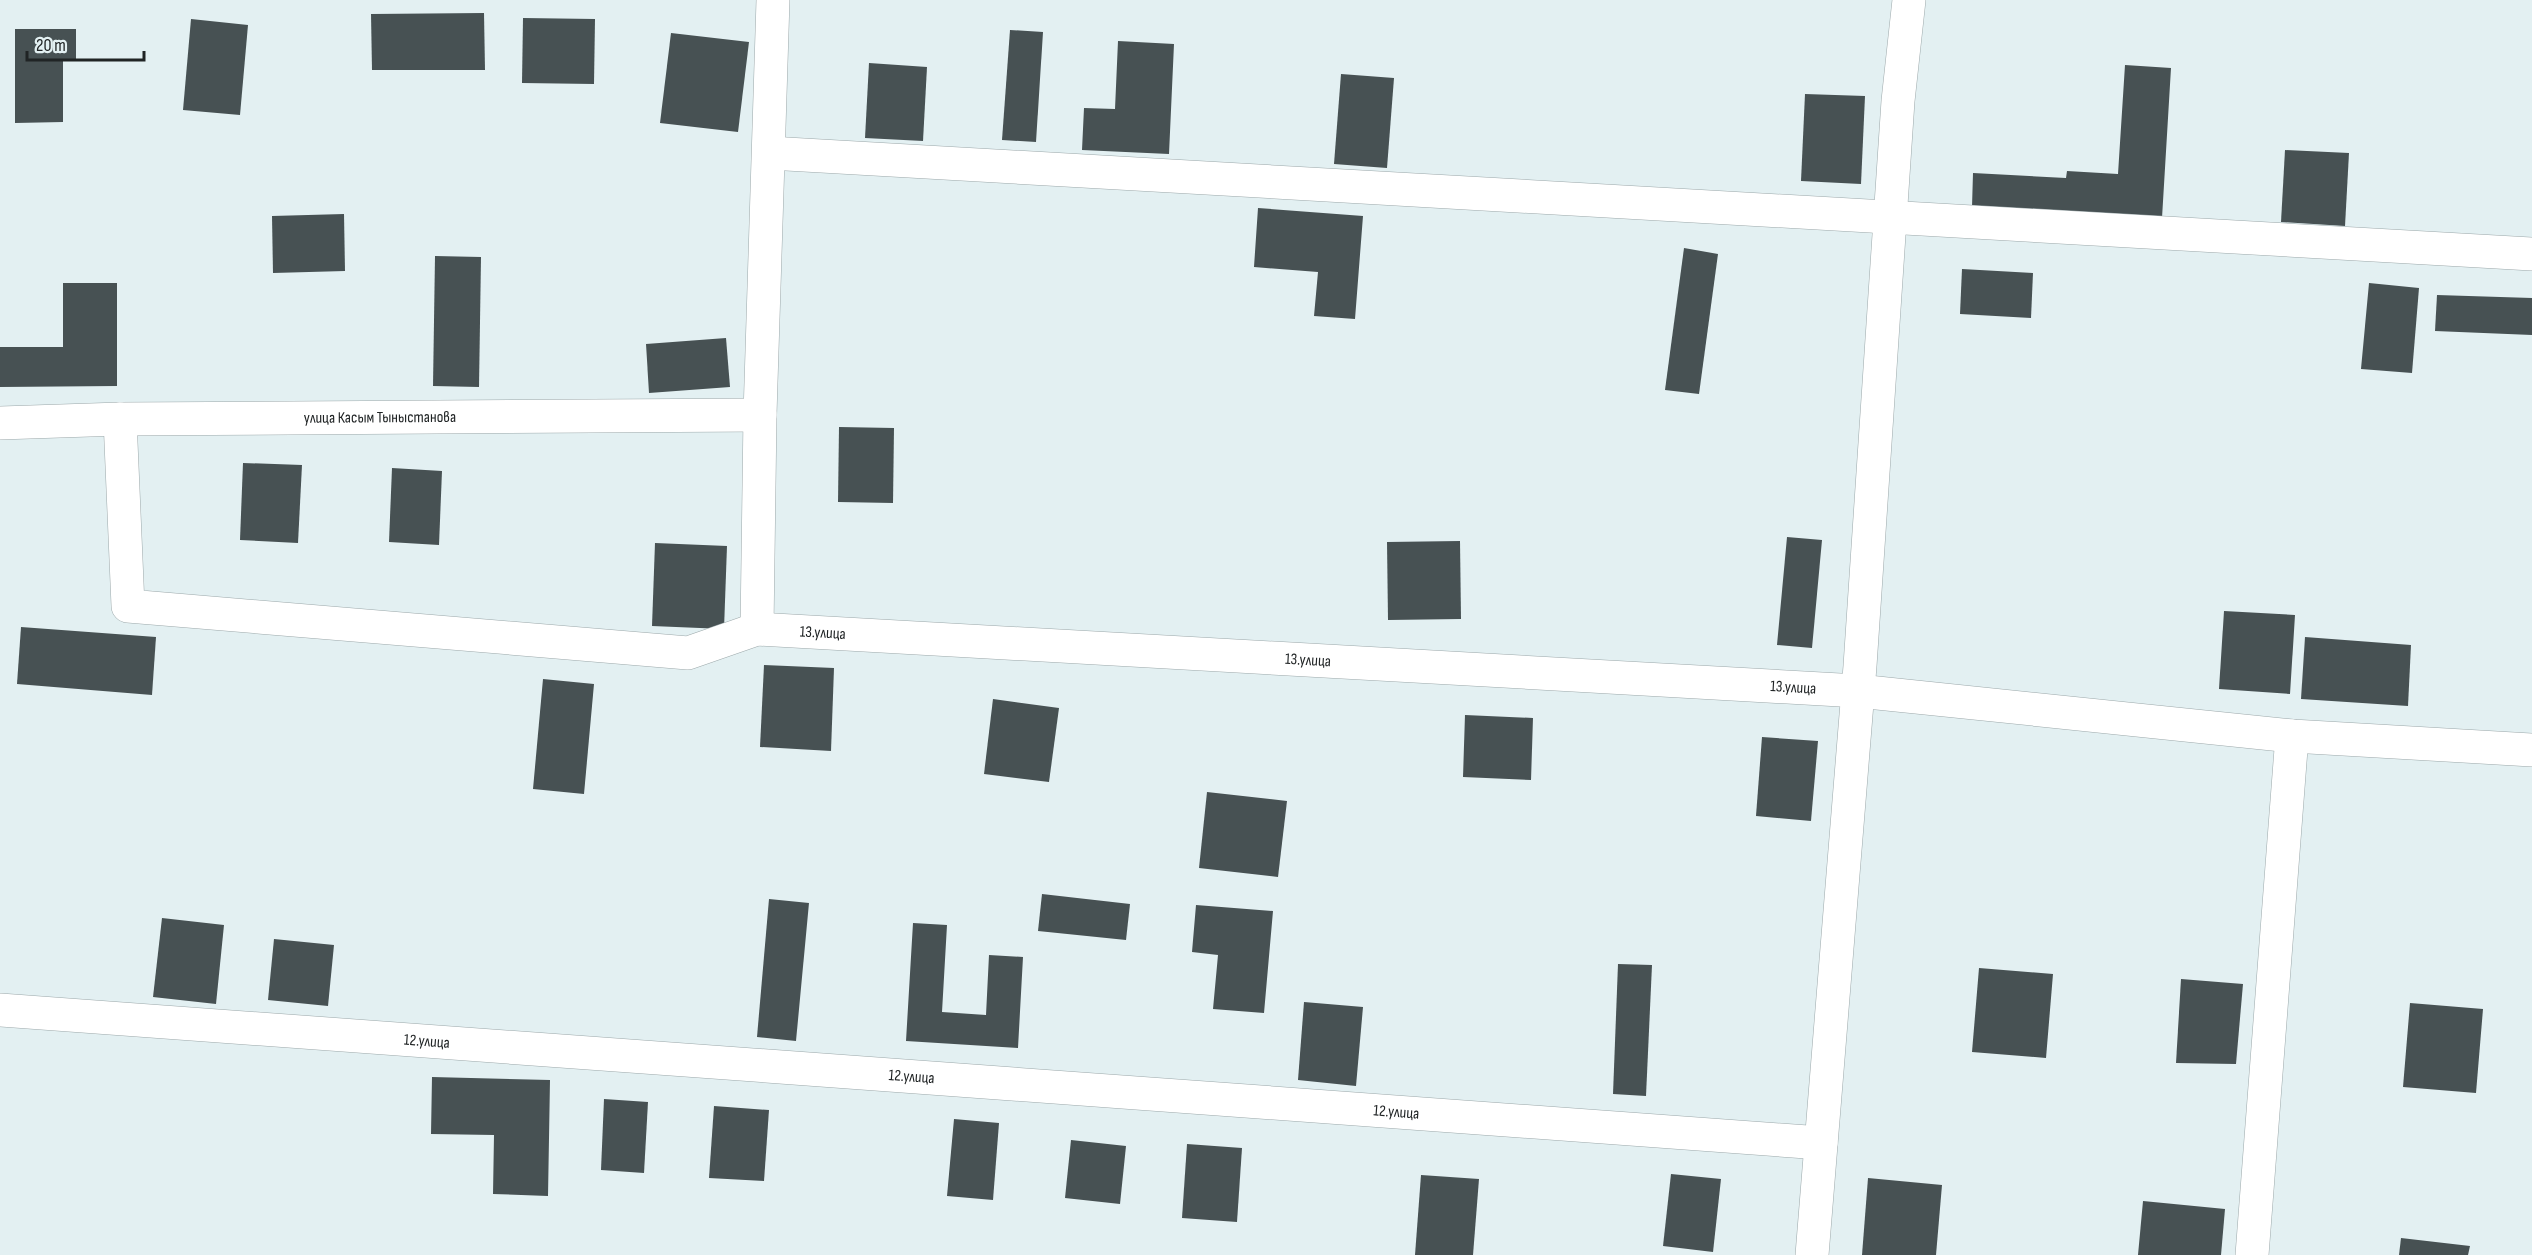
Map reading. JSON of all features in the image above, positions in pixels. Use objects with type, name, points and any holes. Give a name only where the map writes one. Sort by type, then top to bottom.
[{"type":"street","points":[[120,419],[128,606],[688,653],[757,628],[760,415],[773,0]]},
{"type":"street","points":[[1812,1255],[1858,691],[1898,101],[1909,0]]},
{"type":"street","points":[[768,153],[2532,254]]},
{"type":"street","name":"улица Касым Тыныстанова","points":[[0,423],[120,419],[760,415]]},
{"type":"street","name":"13.улица","points":[[757,628],[1858,691],[2292,736],[2532,750]]},
{"type":"street","points":[[2252,1255],[2292,736]]},
{"type":"street","name":"12.улица","points":[[0,1010],[1821,1143]]},
{"type":"building","points":[[484,13],[485,70],[372,70],[371,14]]},
{"type":"building","points":[[523,18],[595,19],[594,84],[522,83]]},
{"type":"building","points":[[191,19],[248,25],[240,115],[183,110]]},
{"type":"building","points":[[15,29],[76,29],[76,61],[63,60],[63,122],[15,123]]},
{"type":"building","points":[[1010,30],[1043,32],[1036,142],[1002,140]]},
{"type":"building","points":[[671,33],[749,42],[738,132],[660,123]]},
{"type":"building","points":[[1118,41],[1174,44],[1169,154],[1082,150],[1084,108],[1115,109]]},
{"type":"building","points":[[869,63],[927,67],[923,141],[865,138]]},
{"type":"building","points":[[2125,65],[2171,68],[2162,218],[1972,207],[1973,173],[2066,178],[2067,171],[2118,174]]},
{"type":"building","points":[[1341,74],[1394,78],[1387,168],[1334,164]]},
{"type":"building","points":[[1805,94],[1865,96],[1861,184],[1801,181]]},
{"type":"building","points":[[2285,150],[2349,153],[2345,226],[2281,222]]},
{"type":"building","points":[[1258,208],[1363,216],[1355,319],[1314,316],[1318,272],[1254,267]]},
{"type":"building","points":[[344,214],[345,271],[273,273],[272,216]]},
{"type":"building","points":[[1684,248],[1718,254],[1699,394],[1665,390]]},
{"type":"building","points":[[435,256],[481,257],[479,387],[433,386]]},
{"type":"building","points":[[1962,269],[2033,273],[2031,318],[1960,314]]},
{"type":"building","points":[[63,283],[117,283],[117,386],[0,387],[0,347],[63,347]]},
{"type":"building","points":[[2369,283],[2419,288],[2412,373],[2361,369]]},
{"type":"building","points":[[2437,295],[2532,298],[2532,335],[2435,331]]},
{"type":"building","points":[[726,338],[730,387],[649,393],[646,344]]},
{"type":"building","points":[[839,427],[894,428],[893,503],[838,502]]},
{"type":"building","points":[[243,463],[302,465],[298,543],[240,540]]},
{"type":"building","points":[[392,468],[442,471],[439,545],[389,542]]},
{"type":"building","points":[[1787,537],[1822,540],[1812,648],[1777,645]]},
{"type":"building","points":[[1460,541],[1461,619],[1388,620],[1387,542]]},
{"type":"building","points":[[655,543],[727,546],[724,629],[652,626]]},
{"type":"building","points":[[2224,611],[2295,615],[2290,694],[2219,689]]},
{"type":"building","points":[[21,627],[156,637],[152,695],[17,684]]},
{"type":"building","points":[[2305,637],[2411,645],[2408,706],[2301,699]]},
{"type":"building","points":[[764,665],[834,668],[831,751],[760,747]]},
{"type":"building","points":[[543,679],[594,684],[584,794],[533,789]]},
{"type":"building","points":[[993,699],[1059,708],[1049,782],[984,774]]},
{"type":"building","points":[[1465,715],[1533,718],[1531,780],[1463,777]]},
{"type":"building","points":[[1762,737],[1818,741],[1811,821],[1756,816]]},
{"type":"building","points":[[1207,792],[1287,801],[1278,877],[1199,868]]},
{"type":"building","points":[[1042,894],[1130,904],[1126,940],[1038,931]]},
{"type":"building","points":[[769,899],[809,903],[796,1041],[757,1037]]},
{"type":"building","points":[[1196,905],[1273,911],[1264,1013],[1213,1009],[1218,955],[1192,952]]},
{"type":"building","points":[[162,918],[224,925],[216,1004],[153,997]]},
{"type":"building","points":[[913,923],[947,925],[942,1012],[986,1015],[989,955],[1023,957],[1018,1048],[906,1041]]},
{"type":"building","points":[[274,939],[334,945],[328,1006],[268,1000]]},
{"type":"building","points":[[1618,964],[1652,965],[1646,1096],[1613,1094]]},
{"type":"building","points":[[1979,968],[2053,974],[2046,1058],[1972,1052]]},
{"type":"building","points":[[2181,979],[2243,984],[2236,1064],[2176,1063]]},
{"type":"building","points":[[1304,1002],[1363,1007],[1356,1086],[1298,1080]]},
{"type":"building","points":[[2410,1003],[2483,1009],[2476,1093],[2403,1087]]},
{"type":"building","points":[[432,1077],[550,1080],[548,1196],[493,1194],[494,1135],[431,1134]]},
{"type":"building","points":[[604,1099],[648,1102],[644,1173],[601,1170]]},
{"type":"building","points":[[714,1106],[769,1110],[764,1181],[709,1178]]},
{"type":"building","points":[[954,1119],[999,1123],[993,1200],[947,1196]]},
{"type":"building","points":[[1071,1140],[1126,1146],[1120,1204],[1065,1198]]},
{"type":"building","points":[[1187,1144],[1242,1148],[1237,1222],[1182,1218]]},
{"type":"building","points":[[1671,1174],[1721,1179],[1713,1252],[1663,1246]]},
{"type":"building","points":[[1421,1175],[1479,1179],[1473,1255],[1415,1255]]},
{"type":"building","points":[[1868,1178],[1942,1185],[1936,1255],[1862,1255]]},
{"type":"building","points":[[2143,1201],[2225,1209],[2221,1255],[2138,1255]]},
{"type":"building","points":[[2401,1238],[2470,1246],[2468,1255],[2399,1255]]}]
